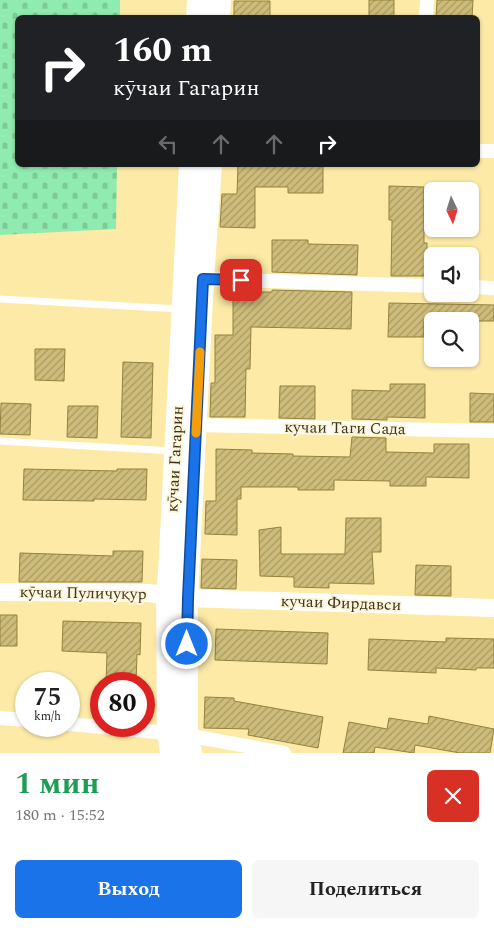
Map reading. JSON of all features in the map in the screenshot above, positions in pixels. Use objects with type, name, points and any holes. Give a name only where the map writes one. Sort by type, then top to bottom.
[{"type":"highway","points":[[197,15],[198,0]]},
{"type":"highway","points":[[219,15],[220,0]]},
{"type":"highway","name":"кӯчаи Гагарин","points":[[179,744],[176,451],[190,167]]},
{"type":"highway","points":[[177,596],[196,425],[211,167]]},
{"type":"street","points":[[426,15],[427,0]]},
{"type":"street","points":[[480,151],[494,151]]},
{"type":"street","points":[[203,279],[424,286]]},
{"type":"street","points":[[479,287],[494,288]]},
{"type":"street","name":"кучаи Таги Сада","points":[[196,425],[494,431]]},
{"type":"street","name":"кӯчаи Пуличуқур","points":[[0,592],[148,593],[177,596]]},
{"type":"street","name":"кучаи Фирдавси","points":[[177,596],[494,608]]},
{"type":"street","points":[[0,718],[15,719]]},
{"type":"street","points":[[80,726],[179,744],[284,753]]},
{"type":"lane","points":[[0,299],[183,309]]},
{"type":"lane","points":[[0,441],[176,451]]},
{"type":"green space","points":[[0,0],[120,0],[120,15],[15,15],[15,167],[117,167],[116,229],[0,235]]},
{"type":"building","points":[[369,0],[394,0],[394,15],[369,15]]},
{"type":"building","points":[[437,0],[473,0],[472,15],[436,15]]},
{"type":"building","points":[[234,1],[270,1],[270,15],[234,15]]},
{"type":"building","points":[[238,167],[323,167],[323,193],[288,193],[288,187],[255,187],[255,228],[220,227],[222,194],[237,194]]},
{"type":"building","points":[[389,186],[424,187],[424,243],[427,243],[427,247],[424,247],[424,276],[391,276],[392,220],[389,220]]},
{"type":"building","points":[[272,240],[308,240],[308,244],[358,245],[357,275],[272,272]]},
{"type":"building","points":[[272,290],[352,292],[351,329],[251,327],[250,369],[246,369],[245,417],[210,417],[211,383],[215,383],[215,335],[233,335],[233,292],[272,292]]},
{"type":"building","points":[[389,303],[494,305],[494,321],[479,321],[479,312],[424,312],[424,337],[388,337]]},
{"type":"building","points":[[35,349],[65,349],[64,381],[35,380]]},
{"type":"building","points":[[123,362],[153,363],[151,438],[121,437]]},
{"type":"building","points":[[390,384],[425,384],[425,418],[387,417],[387,420],[352,419],[352,390],[390,391]]},
{"type":"building","points":[[280,386],[315,386],[315,419],[279,418]]},
{"type":"building","points":[[470,393],[494,394],[494,422],[470,422]]},
{"type":"building","points":[[1,403],[31,404],[30,435],[0,434]]},
{"type":"building","points":[[68,406],[98,406],[97,438],[67,437]]},
{"type":"building","points":[[352,437],[386,438],[386,452],[434,453],[434,444],[469,444],[469,478],[426,477],[426,486],[390,486],[390,481],[334,480],[334,490],[298,490],[298,487],[241,487],[241,499],[237,499],[237,535],[205,534],[206,501],[216,501],[216,449],[252,450],[252,453],[293,454],[293,456],[350,457]]},
{"type":"building","points":[[24,469],[117,471],[117,469],[147,469],[146,500],[23,500]]},
{"type":"building","points":[[346,518],[381,518],[381,552],[372,552],[374,584],[329,583],[329,588],[294,587],[294,577],[260,576],[259,530],[281,527],[281,554],[345,554]]},
{"type":"building","points":[[113,551],[143,551],[142,582],[19,582],[20,553],[113,556]]},
{"type":"building","points":[[202,559],[237,560],[236,589],[201,588]]},
{"type":"building","points":[[416,565],[451,566],[451,596],[415,595]]},
{"type":"building","points":[[0,615],[17,615],[17,646],[0,646]]},
{"type":"building","points":[[63,621],[141,623],[140,655],[137,654],[136,672],[106,672],[107,653],[62,651]]},
{"type":"building","points":[[216,629],[328,633],[327,664],[215,660]]},
{"type":"building","points":[[446,638],[494,639],[494,668],[476,668],[476,670],[436,668],[436,673],[368,670],[369,639],[446,642]]},
{"type":"building","points":[[205,697],[234,698],[234,701],[323,717],[318,748],[248,735],[249,729],[204,728]]},
{"type":"building","points":[[429,716],[494,729],[490,753],[460,753],[415,745],[414,753],[375,747],[374,753],[343,753],[349,722],[387,729],[389,718],[428,724]]},
{"type":"slow traffic","points":[[196,433],[200,352]]},
{"type":"route","points":[[187,644],[203,279],[241,280]]}]
